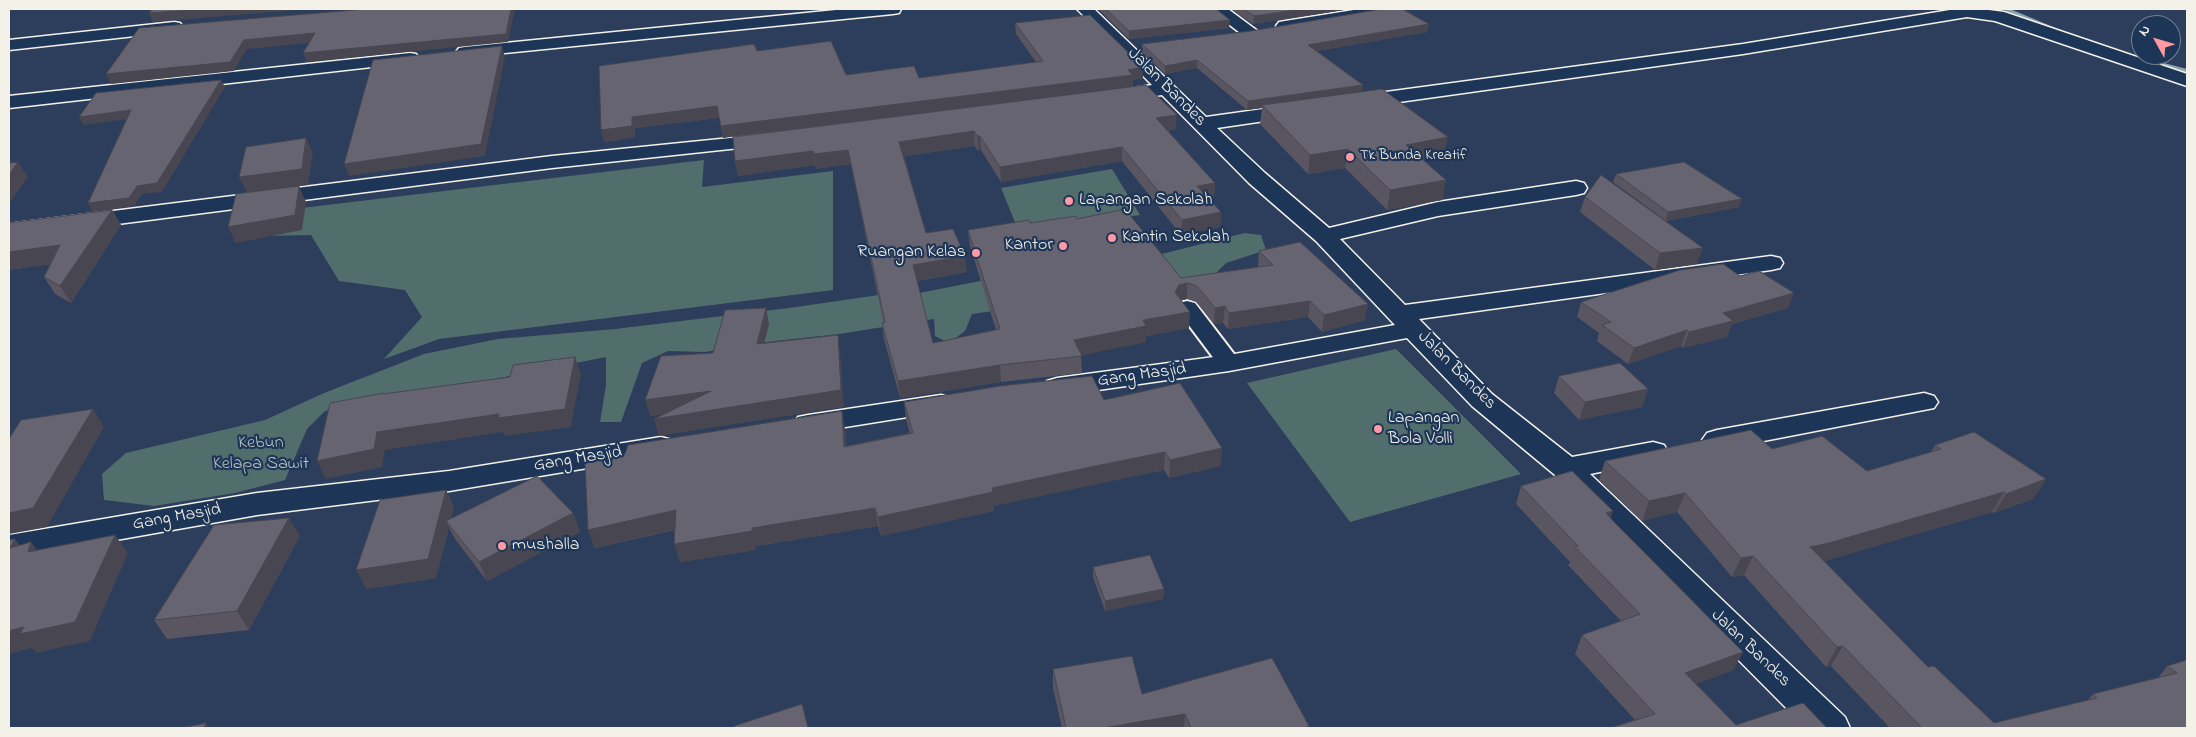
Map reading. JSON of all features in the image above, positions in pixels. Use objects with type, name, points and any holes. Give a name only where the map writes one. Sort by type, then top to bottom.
[{"type":"street","points":[[446,54],[893,9]]},
{"type":"street","name":"Jalan Bandes","points":[[1085,9],[1134,46],[1166,89],[1257,178],[1324,236],[1482,400],[1566,468],[1831,728]]},
{"type":"street","points":[[1217,9],[1250,32]]},
{"type":"street","points":[[1221,36],[1250,32],[1348,11],[1389,9]]},
{"type":"street","points":[[1339,105],[1742,48],[1967,12],[1998,16],[2187,80]]},
{"type":"street","points":[[9,45],[188,26]]},
{"type":"street","points":[[9,102],[426,56]]},
{"type":"street","points":[[1097,98],[1166,89]]},
{"type":"street","points":[[1201,124],[1319,108]]},
{"type":"street","points":[[9,231],[552,162],[786,138]]},
{"type":"street","points":[[1324,236],[1438,209],[1576,188]]},
{"type":"street","name":"Gang Masjid","points":[[1031,390],[1109,381],[1341,344],[1406,322],[1771,263]]},
{"type":"street","points":[[778,429],[967,399]]},
{"type":"street","points":[[1566,468],[1924,402]]},
{"type":"street","name":"Gang Masjid","points":[[9,547],[257,504],[449,481],[692,442]]},
{"type":"lane","points":[[1187,308],[1229,363]]},
{"type":"green space","points":[[704,160],[702,187],[833,171],[833,290],[439,339],[384,359],[422,317],[405,290],[339,281],[311,235],[260,236],[234,241],[243,215]]},
{"type":"green space","name":"Lapangan Sekolah","points":[[1112,169],[1140,215],[1019,232],[1001,188]]},
{"type":"green space","name":"Kebun Kelapa Sawit","points":[[1245,233],[1261,235],[1266,250],[1226,263],[1217,272],[1198,282],[972,314],[965,331],[949,343],[935,336],[934,319],[705,352],[668,351],[642,363],[621,422],[600,422],[606,385],[606,357],[429,392],[360,401],[325,411],[307,429],[285,480],[235,493],[154,506],[104,500],[102,474],[126,453],[265,420],[324,393],[424,354],[498,339],[615,329],[879,295],[919,293],[996,278],[1138,260]]},
{"type":"green space","name":"Lapangan Bola Volli","points":[[1396,349],[1521,474],[1350,522],[1247,383]]},
{"type":"building","points":[[152,9],[206,9],[149,13]]},
{"type":"building","points":[[367,9],[511,9],[506,34],[303,53],[315,33],[244,40],[230,62],[106,74],[139,28]]},
{"type":"building","points":[[1106,9],[1216,9],[1230,20],[1129,31]]},
{"type":"building","points":[[1243,9],[1303,9],[1254,16]]},
{"type":"building","points":[[1382,9],[1402,9],[1429,24],[1308,45],[1363,85],[1248,101],[1197,60],[1165,66],[1142,44],[1251,31]]},
{"type":"building","points":[[1090,15],[1143,67],[1128,70],[1133,75],[721,126],[717,106],[632,117],[632,126],[601,130],[599,66],[754,44],[757,51],[831,41],[846,75],[914,66],[919,78],[1043,61],[1015,23]]},
{"type":"building","points":[[502,46],[481,144],[344,164],[373,60]]},
{"type":"building","points":[[221,80],[157,183],[137,186],[129,198],[88,203],[131,110],[79,117],[96,93]]},
{"type":"building","points":[[1146,85],[1177,115],[1156,118],[1215,183],[1197,186],[1221,212],[1182,220],[1122,147],[1000,167],[980,136],[977,136],[974,131],[899,142],[926,233],[953,229],[965,256],[913,265],[933,343],[1000,329],[968,230],[1029,220],[1030,223],[1076,216],[1077,219],[1125,209],[1181,278],[1273,265],[1259,251],[1300,242],[1368,304],[1324,315],[1310,301],[1229,313],[1225,306],[1215,308],[1197,286],[1187,283],[1179,285],[1175,292],[1190,312],[1143,320],[1146,326],[1074,340],[1082,356],[1000,365],[898,381],[882,323],[885,322],[848,150],[814,154],[813,151],[735,161],[733,137]]},
{"type":"building","points":[[1382,89],[1448,137],[1406,145],[1446,180],[1390,190],[1348,149],[1310,155],[1262,105]]},
{"type":"building","points":[[306,138],[302,169],[239,177],[246,147]]},
{"type":"building","points":[[18,162],[9,175],[9,163]]},
{"type":"building","points":[[1684,162],[1742,199],[1668,212],[1616,174]]},
{"type":"building","points":[[1601,175],[1703,248],[1660,253],[1585,197]]},
{"type":"building","points":[[299,186],[295,215],[228,227],[236,194]]},
{"type":"building","points":[[112,210],[60,286],[44,277],[60,245],[9,252],[9,223]]},
{"type":"building","points":[[1723,264],[1740,276],[1759,271],[1794,293],[1723,313],[1733,321],[1689,332],[1687,330],[1634,348],[1602,325],[1611,322],[1581,302],[1680,270]]},
{"type":"building","points":[[766,308],[757,344],[838,335],[841,390],[654,419],[711,391],[645,400],[661,356],[713,353],[725,310]]},
{"type":"building","points":[[575,357],[565,409],[498,418],[499,414],[377,432],[374,449],[317,461],[330,403],[384,393],[510,377],[513,365]]},
{"type":"building","points":[[1620,363],[1648,389],[1585,402],[1559,376]]},
{"type":"building","points":[[1092,376],[1104,400],[1180,383],[1222,448],[1170,460],[1165,452],[992,488],[993,492],[878,517],[875,508],[752,528],[752,531],[674,544],[676,510],[588,530],[585,463],[625,454],[628,445],[842,411],[844,447],[913,433],[904,402],[1000,386]]},
{"type":"building","points":[[93,409],[33,508],[9,513],[9,439],[21,420]]},
{"type":"building","points":[[1751,430],[1772,449],[1822,436],[1867,471],[1941,449],[1935,445],[1974,432],[2046,479],[2006,494],[2004,492],[1810,547],[1928,667],[1934,666],[1994,723],[2097,698],[2093,694],[2177,673],[2167,666],[2187,660],[2187,728],[1922,728],[1843,646],[1837,647],[1753,556],[1741,558],[1685,493],[1649,501],[1605,461]]},
{"type":"building","points":[[1572,471],[1613,511],[1606,513],[1615,523],[1743,652],[1685,673],[1736,725],[1803,703],[1827,728],[1610,728],[1655,714],[1582,635],[1640,614],[1575,547],[1578,546],[1521,486]]},
{"type":"building","points":[[537,476],[573,513],[479,562],[446,521]]},
{"type":"building","points":[[446,490],[428,559],[356,570],[380,500]]},
{"type":"building","points":[[289,518],[237,611],[154,620],[214,525]]},
{"type":"building","points":[[115,535],[75,622],[20,634],[24,627],[9,631],[9,540],[15,539],[10,548],[31,542],[28,552]]},
{"type":"building","points":[[1150,555],[1164,589],[1105,601],[1093,567]]},
{"type":"building","points":[[1132,656],[1142,694],[1272,658],[1309,726],[1304,728],[1191,728],[1185,714],[1103,728],[1066,728],[1053,669]]},
{"type":"building","points":[[802,704],[808,728],[735,728],[734,726]]},
{"type":"building","points":[[206,723],[204,728],[181,728]]},
{"type":"waterway","points":[[2005,9],[2066,34]]},
{"type":"waterway","points":[[2165,65],[2187,71]]},
{"type":"place","name":"Tk Bunda Kreatif","points":[[1350,157]]},
{"type":"place","name":"Lapangan Sekolah","points":[[1069,201]]},
{"type":"place","name":"Kantin Sekolah","points":[[1112,238]]},
{"type":"place","name":"Kantor","points":[[1063,246]]},
{"type":"place","name":"Ruangan Kelas","points":[[976,253]]},
{"type":"place","name":"Lapangan Bola Volli","points":[[1378,429]]},
{"type":"place","name":"mushalla","points":[[502,546]]}]
